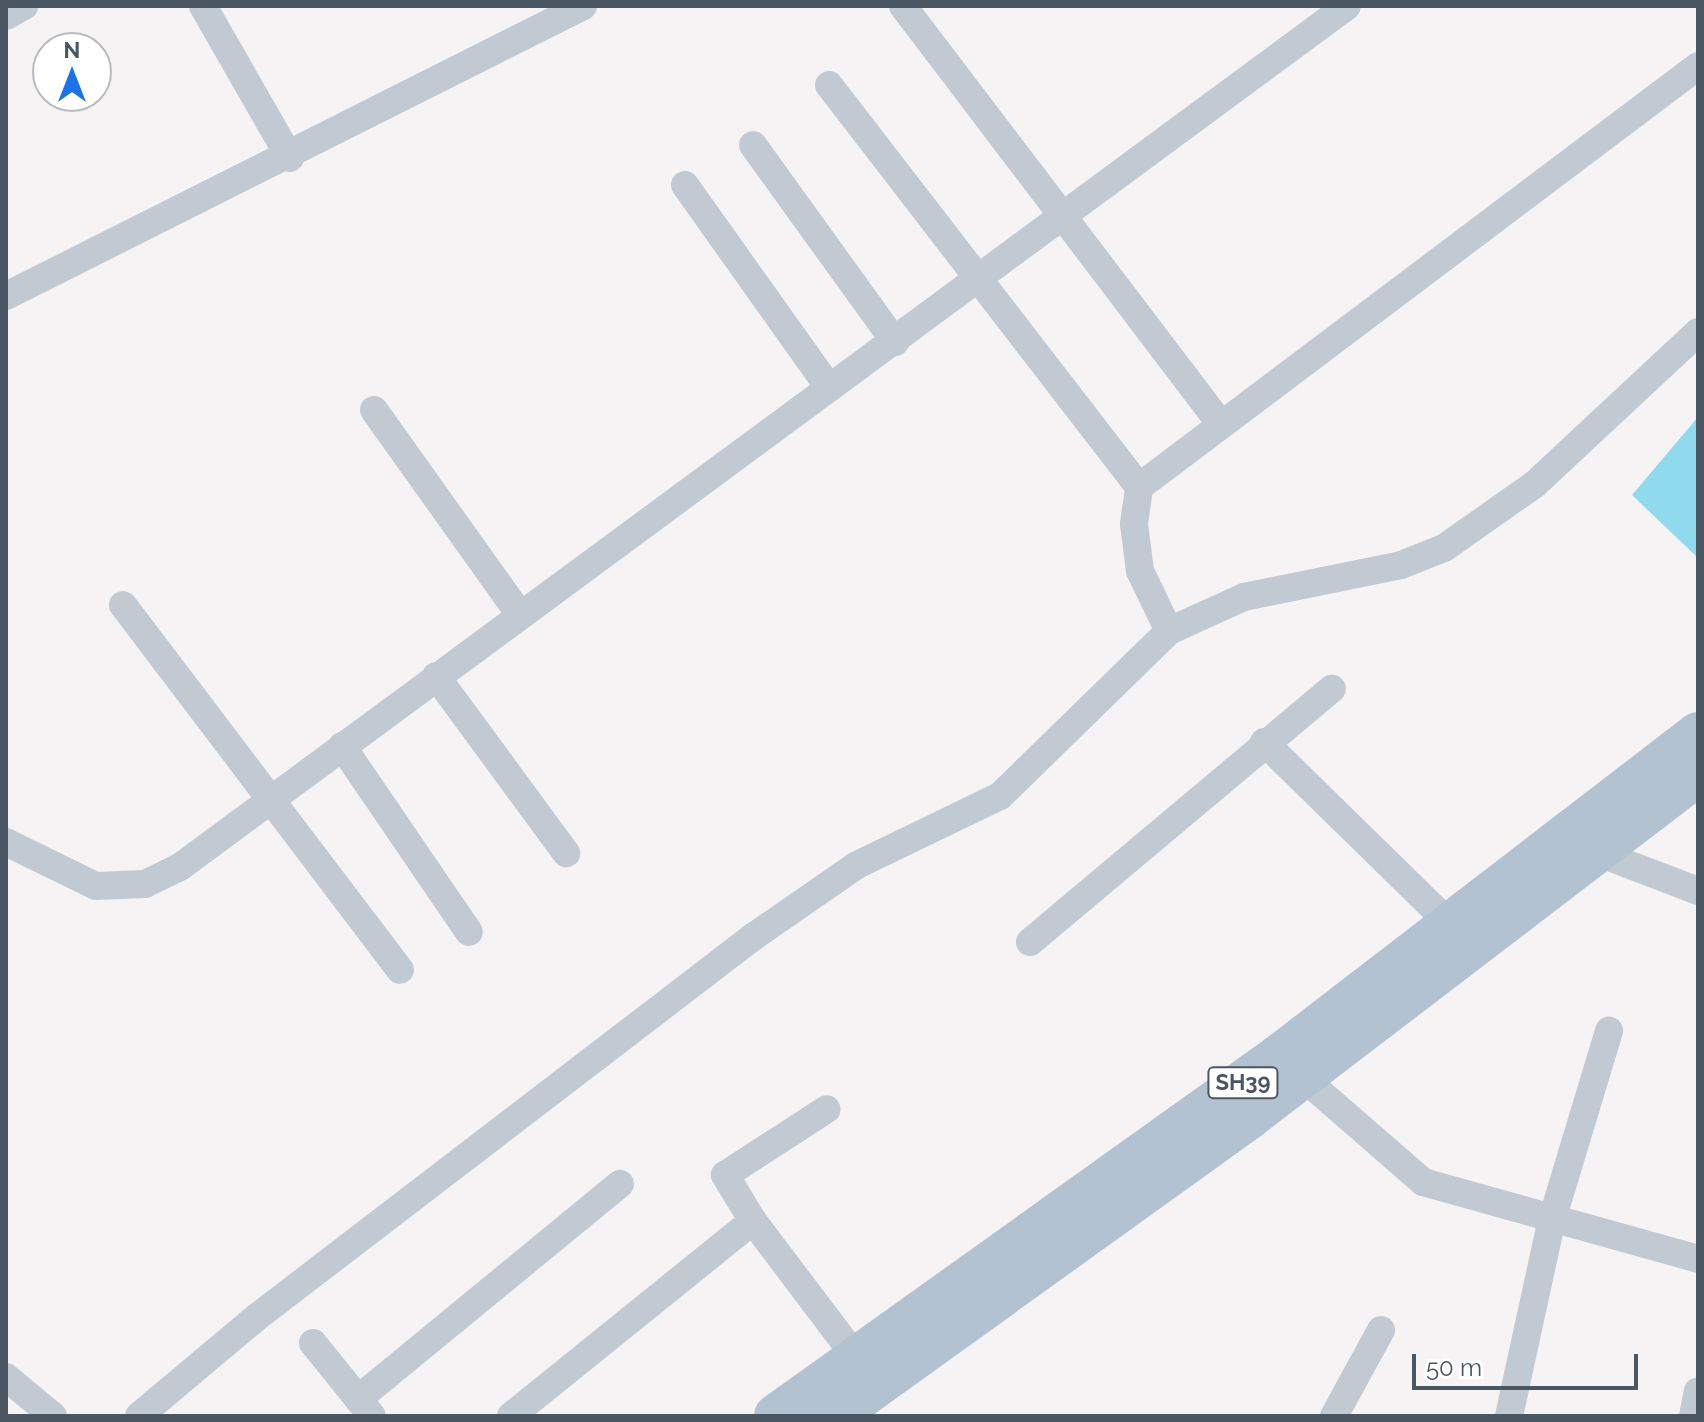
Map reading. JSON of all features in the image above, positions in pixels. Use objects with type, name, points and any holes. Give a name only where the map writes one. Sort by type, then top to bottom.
[{"type":"main road","name":"SH39","points":[[1290,1067],[1448,922],[1698,734]]},
{"type":"main road","name":"SH39","points":[[834,1416],[1142,1177],[1290,1067],[1596,852],[1698,774]]},
{"type":"main road","name":"SH39","points":[[777,1416],[858,1360],[1142,1177]]},
{"type":"street","points":[[6,16],[24,6]]},
{"type":"street","points":[[203,6],[290,158]]},
{"type":"street","points":[[6,296],[290,158],[583,6]]},
{"type":"street","points":[[903,6],[1067,216],[1220,423]]},
{"type":"street","points":[[6,842],[70,878],[118,888],[145,884],[272,799],[829,388],[977,285],[1337,9]]},
{"type":"street","points":[[1169,631],[1140,571],[1134,524],[1139,487],[1698,66]]},
{"type":"street","points":[[829,85],[977,285],[1139,487]]},
{"type":"street","points":[[753,145],[895,342]]},
{"type":"street","points":[[685,185],[829,388]]},
{"type":"street","points":[[139,1416],[257,1317],[765,929],[857,865],[1000,796],[1169,631],[1244,597],[1401,565],[1444,548],[1535,484],[1698,332]]},
{"type":"street","points":[[374,410],[520,615]]},
{"type":"street","points":[[123,605],[400,970]]},
{"type":"street","points":[[436,676],[566,853]]},
{"type":"street","points":[[1030,942],[1264,742],[1332,689]]},
{"type":"street","points":[[1264,742],[1448,922]]},
{"type":"street","points":[[342,746],[469,932]]},
{"type":"street","points":[[1596,852],[1698,891]]},
{"type":"street","points":[[1509,1416],[1551,1223],[1609,1031]]},
{"type":"street","points":[[1290,1067],[1423,1182],[1551,1223],[1698,1259]]},
{"type":"street","points":[[827,1109],[725,1175],[753,1221],[858,1360]]},
{"type":"street","points":[[313,1343],[365,1407],[620,1184]]},
{"type":"street","points":[[511,1416],[753,1221]]},
{"type":"street","points":[[1334,1416],[1381,1330]]},
{"type":"street","points":[[6,1377],[53,1416]]},
{"type":"street","points":[[1693,1416],[1698,1391]]},
{"type":"water","points":[[1698,417],[1698,558],[1632,495]]}]
